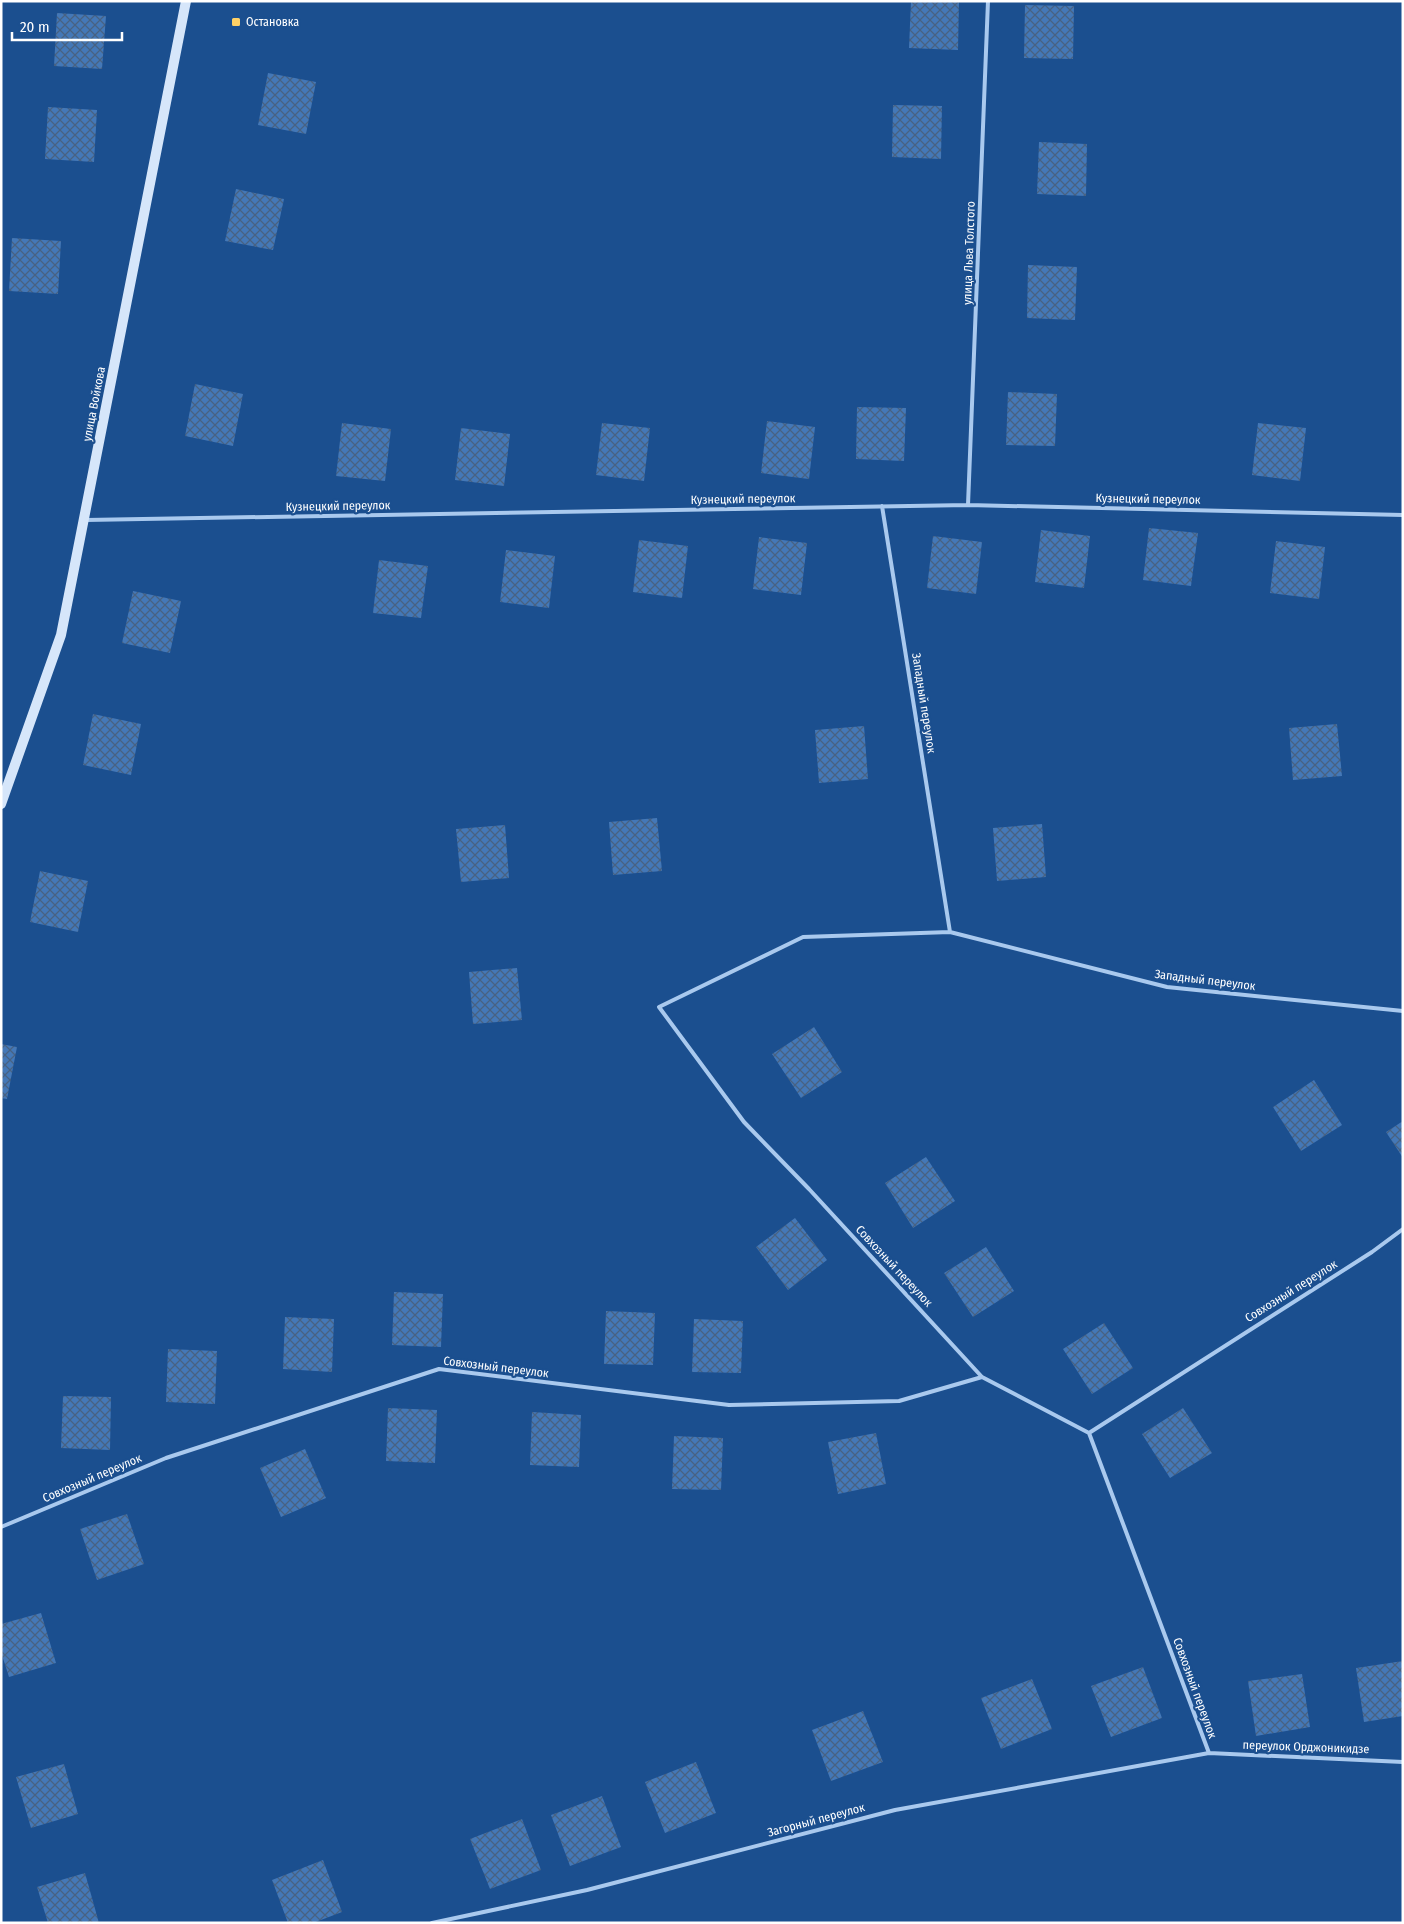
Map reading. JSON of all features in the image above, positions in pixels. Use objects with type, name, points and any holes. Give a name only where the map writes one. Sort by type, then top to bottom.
[{"type":"street","name":"улица Войкова","points":[[1,804],[61,636],[186,1]]},
{"type":"lane","name":"улица Льва Толстого","points":[[968,505],[988,1]]},
{"type":"lane","name":"Кузнецкий переулок","points":[[83,520],[968,505],[1403,516]]},
{"type":"lane","name":"Западный переулок","points":[[882,506],[950,932]]},
{"type":"lane","name":"Западный переулок","points":[[659,1007],[803,937],[950,932],[1167,987],[1403,1011]]},
{"type":"lane","name":"Совхозный переулок","points":[[659,1007],[744,1122],[809,1189],[982,1377],[1089,1433],[1209,1753]]},
{"type":"lane","name":"Совхозный переулок","points":[[1089,1433],[1372,1252],[1403,1229]]},
{"type":"lane","name":"Совхозный переулок","points":[[1,1527],[166,1458],[439,1369],[730,1405],[899,1402],[982,1377]]},
{"type":"lane","name":"переулок Орджоникидзе","points":[[1209,1753],[1403,1762]]},
{"type":"lane","name":"Загорный переулок","points":[[432,1923],[587,1890],[895,1810],[1209,1753]]},
{"type":"building","points":[[911,1],[959,1],[958,50],[909,48]]},
{"type":"building","points":[[1025,5],[1074,6],[1073,59],[1024,58]]},
{"type":"building","points":[[57,13],[106,16],[102,69],[54,66]]},
{"type":"building","points":[[268,73],[316,82],[306,134],[258,125]]},
{"type":"building","points":[[893,105],[942,106],[941,159],[892,157]]},
{"type":"building","points":[[48,107],[97,110],[94,162],[45,159]]},
{"type":"building","points":[[1039,142],[1087,144],[1086,196],[1037,194]]},
{"type":"building","points":[[236,189],[284,199],[273,250],[225,241]]},
{"type":"building","points":[[12,238],[61,241],[58,294],[9,291]]},
{"type":"building","points":[[1028,265],[1077,267],[1075,320],[1027,318]]},
{"type":"building","points":[[195,384],[243,394],[233,446],[185,436]]},
{"type":"building","points":[[1008,392],[1057,394],[1055,446],[1006,445]]},
{"type":"building","points":[[857,407],[906,408],[904,461],[856,459]]},
{"type":"building","points":[[767,421],[815,427],[809,479],[761,473]]},
{"type":"building","points":[[342,423],[391,429],[385,481],[336,476]]},
{"type":"building","points":[[602,423],[650,428],[644,481],[596,475]]},
{"type":"building","points":[[1258,423],[1306,428],[1300,481],[1252,475]]},
{"type":"building","points":[[461,428],[510,434],[504,486],[455,480]]},
{"type":"building","points":[[1149,528],[1198,533],[1191,586],[1143,580]]},
{"type":"building","points":[[1041,530],[1090,536],[1084,588],[1035,582]]},
{"type":"building","points":[[933,536],[982,542],[976,594],[927,588]]},
{"type":"building","points":[[759,537],[807,543],[801,595],[753,589]]},
{"type":"building","points":[[639,540],[688,546],[682,598],[633,592]]},
{"type":"building","points":[[1276,541],[1325,547],[1319,599],[1270,593]]},
{"type":"building","points":[[506,550],[555,556],[549,608],[500,602]]},
{"type":"building","points":[[379,560],[428,566],[421,618],[373,613]]},
{"type":"building","points":[[133,591],[181,601],[170,653],[122,643]]},
{"type":"building","points":[[93,714],[141,724],[131,775],[83,765]]},
{"type":"building","points":[[1337,724],[1342,776],[1293,780],[1289,728]]},
{"type":"building","points":[[864,726],[868,779],[819,783],[815,730]]},
{"type":"building","points":[[657,818],[662,871],[613,875],[609,822]]},
{"type":"building","points":[[1042,824],[1046,877],[997,881],[993,828]]},
{"type":"building","points":[[505,825],[509,878],[461,882],[456,829]]},
{"type":"building","points":[[40,871],[88,881],[78,932],[30,922]]},
{"type":"building","points":[[517,968],[522,1020],[473,1024],[469,972]]},
{"type":"building","points":[[814,1027],[842,1072],[801,1098],[772,1054]]},
{"type":"building","points":[[1,1044],[17,1047],[7,1099],[1,1098]]},
{"type":"building","points":[[1314,1080],[1342,1125],[1301,1151],[1273,1107]]},
{"type":"building","points":[[1403,1121],[1403,1158],[1386,1132]]},
{"type":"building","points":[[926,1157],[955,1201],[913,1228],[885,1183]]},
{"type":"building","points":[[795,1218],[827,1260],[788,1290],[756,1247]]},
{"type":"building","points":[[986,1247],[1014,1291],[973,1317],[944,1273]]},
{"type":"building","points":[[394,1292],[443,1294],[441,1347],[392,1345]]},
{"type":"building","points":[[606,1311],[655,1313],[653,1365],[604,1364]]},
{"type":"building","points":[[285,1317],[334,1319],[332,1372],[283,1369]]},
{"type":"building","points":[[694,1319],[743,1321],[741,1373],[692,1372]]},
{"type":"building","points":[[1104,1323],[1133,1368],[1092,1394],[1063,1349]]},
{"type":"building","points":[[168,1349],[217,1351],[215,1404],[166,1402]]},
{"type":"building","points":[[63,1396],[111,1397],[110,1450],[61,1448]]},
{"type":"building","points":[[388,1408],[437,1410],[435,1463],[386,1461]]},
{"type":"building","points":[[1183,1408],[1212,1453],[1170,1478],[1142,1434]]},
{"type":"building","points":[[532,1412],[581,1415],[579,1467],[530,1465]]},
{"type":"building","points":[[876,1433],[886,1484],[838,1494],[828,1442]]},
{"type":"building","points":[[674,1436],[723,1438],[721,1490],[672,1489]]},
{"type":"building","points":[[305,1449],[326,1498],[281,1517],[260,1468]]},
{"type":"building","points":[[127,1514],[144,1564],[97,1580],[80,1529]]},
{"type":"building","points":[[41,1613],[56,1663],[9,1677],[1,1652],[1,1624]]},
{"type":"building","points":[[1403,1661],[1403,1716],[1364,1722],[1356,1668]]},
{"type":"building","points":[[1143,1667],[1162,1718],[1111,1737],[1091,1686]]},
{"type":"building","points":[[1302,1674],[1310,1727],[1256,1736],[1248,1681]]},
{"type":"building","points":[[1032,1679],[1052,1729],[1001,1749],[981,1698]]},
{"type":"building","points":[[863,1711],[883,1762],[831,1781],[812,1730]]},
{"type":"building","points":[[696,1762],[716,1813],[665,1833],[645,1782]]},
{"type":"building","points":[[64,1764],[78,1814],[31,1828],[16,1777]]},
{"type":"building","points":[[602,1796],[621,1847],[570,1866],[551,1815]]},
{"type":"building","points":[[522,1819],[541,1870],[490,1889],[470,1839]]},
{"type":"building","points":[[323,1860],[342,1912],[313,1923],[288,1923],[272,1880]]},
{"type":"building","points":[[85,1873],[99,1923],[48,1923],[37,1887]]},
{"type":"place","name":"Остановка","points":[[236,22]]}]
